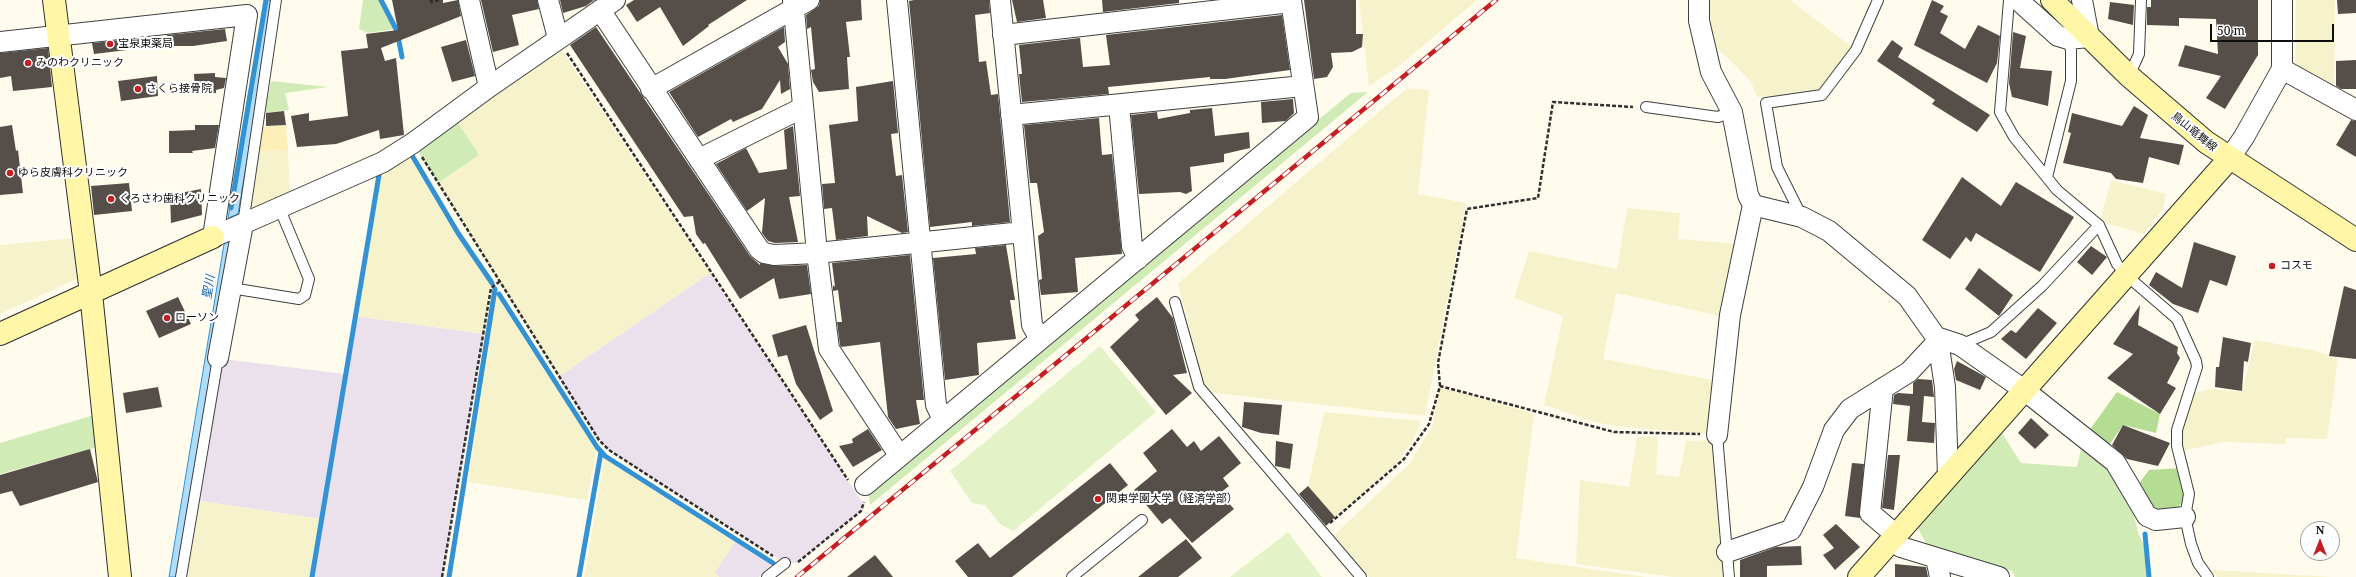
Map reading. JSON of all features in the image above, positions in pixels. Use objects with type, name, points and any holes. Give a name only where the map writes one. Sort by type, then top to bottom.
[{"type":"street","points":[[54,0],[91,293],[120,577]]},
{"type":"street","points":[[469,0],[489,87]]},
{"type":"street","points":[[548,0],[558,38]]},
{"type":"street","points":[[897,0],[936,405],[943,419]]},
{"type":"street","points":[[1000,0],[1032,325],[1040,339]]},
{"type":"street","points":[[1699,0],[1699,21],[1711,72],[1732,112],[1748,195],[1753,205],[1730,315],[1717,435]]},
{"type":"street","points":[[2018,0],[2058,36],[2078,38],[2082,0]]},
{"type":"street","name":"鳥山竜舞線","points":[[2052,0],[2078,38],[2129,76],[2206,142],[2229,159],[2356,240]]},
{"type":"street","points":[[1859,577],[2229,159],[2244,137],[2282,69],[2282,0]]},
{"type":"street","points":[[865,485],[1308,117],[1291,1],[1003,35]]},
{"type":"street","points":[[651,88],[799,3],[802,108],[817,253],[829,349],[899,456]]},
{"type":"street","points":[[0,334],[279,207],[383,162],[413,144],[489,87],[608,5],[651,88],[759,249],[774,255],[817,253],[1023,232]]},
{"type":"street","points":[[0,42],[58,36],[248,7],[229,230],[230,288],[218,358]]},
{"type":"street","points":[[2282,69],[2356,110]]},
{"type":"street","points":[[1011,115],[1303,86]]},
{"type":"street","points":[[1119,105],[1132,246],[1138,259]]},
{"type":"street","points":[[699,159],[802,108]]},
{"type":"street","points":[[1753,205],[1802,217],[1829,231],[1907,296],[1936,337],[1960,344],[2024,390],[2115,462],[2147,516],[2156,520],[2185,517]]},
{"type":"street","points":[[1727,552],[1792,530],[1813,487],[1834,430],[1850,409],[1909,372],[1938,341],[1945,387],[1948,476]]},
{"type":"street","points":[[1883,388],[1870,513],[1901,547],[1999,577]]},
{"type":"street","points":[[1936,558],[1940,577]]},
{"type":"lane","points":[[229,230],[276,0]]},
{"type":"lane","points":[[1802,217],[1777,166],[1766,103],[1822,95],[1856,50],[1878,0]]},
{"type":"lane","points":[[2009,0],[2000,112],[2014,137],[2057,190],[2098,225],[2117,264],[2126,275],[2177,319],[2196,361],[2197,367],[2177,430],[2178,446],[2189,494],[2185,517],[2191,544],[2198,563],[2208,577]]},
{"type":"lane","points":[[2129,76],[2139,54],[2141,0]]},
{"type":"lane","points":[[2047,177],[2071,81],[2071,50],[2078,38]]},
{"type":"lane","points":[[1646,108],[1718,117],[1732,112]]},
{"type":"lane","points":[[230,288],[299,299],[305,295],[309,279],[279,207]]},
{"type":"lane","points":[[1960,344],[1991,332],[2042,286],[2098,225]]},
{"type":"lane","points":[[1175,302],[1199,387],[1361,577]]},
{"type":"lane","points":[[181,577],[218,358]]},
{"type":"lane","points":[[1717,435],[1729,577]]},
{"type":"lane","points":[[1072,577],[1142,520]]},
{"type":"lane","points":[[767,577],[785,563]]},
{"type":"path","points":[[431,0],[431,2],[440,0]]},
{"type":"path","points":[[413,144],[599,440],[609,450],[785,563],[797,563],[861,511],[864,505],[865,485],[853,488],[710,273],[558,38]]},
{"type":"path","points":[[1321,531],[1404,459],[1430,424],[1440,386],[1438,363],[1467,209],[1538,198],[1553,102],[1646,108]]},
{"type":"path","points":[[442,577],[491,288],[499,282]]},
{"type":"path","points":[[1440,386],[1614,432],[1717,435]]},
{"type":"shaded area","points":[[1359,0],[1477,0],[1399,66],[1369,86]]},
{"type":"shaded area","points":[[1704,0],[1790,0],[1852,47],[1825,86],[1816,92],[1757,97],[1751,82],[1731,61],[1706,40]]},
{"type":"shaded area","points":[[2296,0],[2335,0],[2334,90],[2295,68]]},
{"type":"shaded area","points":[[560,48],[710,273],[558,377],[438,183],[479,155],[457,121]]},
{"type":"shaded area","points":[[1407,88],[1429,90],[1418,194],[1466,203],[1425,416],[1214,393],[1204,387],[1178,283]]},
{"type":"shaded area","points":[[288,150],[290,193],[248,212],[257,151]]},
{"type":"shaded area","points":[[413,157],[458,233],[492,283],[484,334],[355,316],[379,175]]},
{"type":"shaded area","points":[[2111,180],[2166,194],[2163,209],[2144,234],[2102,222],[2101,217]]},
{"type":"shaded area","points":[[1627,208],[1680,213],[1678,239],[1740,244],[1726,317],[1616,293],[1603,359],[1718,381],[1717,435],[1616,426],[1594,422],[1544,405],[1563,316],[1514,298],[1529,251],[1617,269]]},
{"type":"shaded area","points":[[76,238],[83,276],[0,314],[0,245]]},
{"type":"shaded area","points":[[710,273],[864,505],[861,511],[797,563],[785,563],[609,450],[599,440],[558,377]]},
{"type":"shaded area","points":[[499,294],[597,447],[587,500],[468,482],[496,297]]},
{"type":"shaded area","points":[[355,316],[484,334],[442,577],[312,577],[321,519],[200,501],[223,359],[345,374]]},
{"type":"shaded area","points":[[2255,340],[2317,351],[2338,359],[2327,439],[2286,438],[2285,444],[2224,442],[2182,451],[2183,427],[2194,393],[2211,389],[2242,392]]},
{"type":"shaded area","points":[[1440,386],[1534,414],[1516,558],[1646,577],[1369,577],[1334,535],[1409,464],[1432,427]]},
{"type":"shaded area","points":[[1324,412],[1421,421],[1413,440],[1396,464],[1335,517],[1308,486]]},
{"type":"shaded area","points":[[1637,437],[1658,437],[1656,474],[1679,477],[1686,441],[1715,440],[1728,577],[1673,577],[1576,564],[1580,480],[1629,487]]},
{"type":"shaded area","points":[[605,456],[660,494],[736,540],[715,572],[719,577],[584,577]]},
{"type":"shaded area","points":[[200,501],[321,519],[312,577],[187,577]]},
{"type":"shaded area","points":[[736,540],[773,563],[759,577],[719,577],[715,572]]},
{"type":"shaded area","points":[[2213,570],[2333,577],[2217,577]]},
{"type":"green space","points":[[363,0],[379,0],[394,29],[368,33],[359,29]]},
{"type":"green space","points":[[271,81],[328,87],[285,93],[289,110],[265,113]]},
{"type":"green space","points":[[1368,92],[870,505],[868,489],[1351,93]]},
{"type":"green space","points":[[457,121],[479,155],[438,183],[418,151]]},
{"type":"green space","points":[[1100,346],[1156,412],[1013,531],[1000,524],[985,505],[972,503],[950,471]]},
{"type":"green space","points":[[2117,392],[2160,414],[2156,433],[2123,425],[2107,448],[2088,432]]},
{"type":"green space","points":[[94,415],[98,447],[0,474],[0,443]]},
{"type":"green space","points":[[2002,433],[2021,463],[2077,467],[2081,449],[2107,468],[2131,503],[2138,533],[2147,551],[2150,577],[2015,577],[2012,571],[1926,544],[1918,528]]},
{"type":"green space","points":[[2181,468],[2187,497],[2177,508],[2155,510],[2138,485],[2149,470]]},
{"type":"green space","points":[[1288,532],[1322,577],[1230,577]]},
{"type":"sand","points":[[286,125],[288,150],[257,151],[262,127]]},
{"type":"water","points":[[266,0],[273,0],[238,214],[228,218]]},
{"type":"water","points":[[235,239],[177,577],[169,577],[224,244]]},
{"type":"building","points":[[392,0],[443,0],[443,3],[458,0],[461,16],[381,48],[385,61],[396,58],[404,135],[380,139],[379,130],[336,144],[297,147],[291,116],[309,113],[309,121],[348,116],[341,51],[368,48],[366,34],[398,30]]},
{"type":"building","points":[[481,0],[537,0],[539,9],[512,15],[519,45],[493,52]]},
{"type":"building","points":[[560,0],[594,0],[586,6],[563,13]]},
{"type":"building","points":[[634,0],[747,0],[708,25],[709,26],[683,46],[660,7],[637,22],[626,5]]},
{"type":"building","points":[[820,0],[861,0],[862,20],[846,22],[850,57],[847,57],[849,89],[819,92],[813,82],[811,70],[815,69],[811,27],[807,29],[806,15],[819,6]]},
{"type":"building","points":[[989,0],[990,13],[975,15],[979,62],[986,61],[991,95],[998,94],[1010,222],[972,226],[972,222],[930,227],[909,1]]},
{"type":"building","points":[[1012,0],[1043,0],[1046,18],[1017,22]]},
{"type":"building","points":[[1102,0],[1179,0],[1179,3],[1103,12]]},
{"type":"building","points":[[1304,0],[1356,0],[1356,34],[1363,34],[1362,47],[1352,52],[1331,53],[1333,67],[1327,77],[1314,79]]},
{"type":"building","points":[[1932,0],[1944,6],[1940,12],[1948,16],[1940,33],[1965,49],[1978,25],[2000,36],[1997,63],[1987,83],[1914,45]]},
{"type":"building","points":[[2151,0],[2258,0],[2258,55],[2225,109],[2206,98],[2221,76],[2178,66],[2185,45],[2218,54],[2216,19],[2179,18],[2179,26],[2147,25],[2147,7],[2151,7]]},
{"type":"building","points":[[2337,0],[2356,0],[2356,13],[2338,14]]},
{"type":"building","points":[[2110,2],[2134,5],[2133,25],[2108,19]]},
{"type":"building","points":[[1282,15],[1290,70],[1225,79],[1210,79],[1210,77],[1108,87],[1109,94],[1022,102],[1019,74],[1022,74],[1019,45],[1080,38],[1083,67],[1110,65],[1106,35]]},
{"type":"building","points":[[596,27],[750,256],[760,265],[760,263],[775,266],[807,265],[811,294],[779,299],[774,278],[740,299],[705,243],[703,244],[696,234],[693,216],[684,217],[570,45]]},
{"type":"building","points":[[784,27],[785,42],[778,47],[788,64],[790,89],[781,94],[780,80],[762,109],[733,122],[731,119],[698,137],[669,92]]},
{"type":"building","points":[[225,29],[227,41],[193,46],[167,46],[167,35]]},
{"type":"building","points":[[2013,32],[2026,36],[2020,68],[2052,71],[2048,106],[2012,97],[2009,83]]},
{"type":"building","name":"宝泉東薬局","points":[[126,40],[127,50],[94,54],[92,43]]},
{"type":"building","points":[[466,40],[475,76],[452,82],[441,47]]},
{"type":"building","points":[[1892,40],[1903,48],[1898,57],[1990,115],[1977,132],[1932,104],[1935,100],[1877,61]]},
{"type":"building","name":"みのわクリニック","points":[[48,48],[52,87],[13,91],[11,76],[0,78],[0,53]]},
{"type":"building","points":[[2356,60],[2356,89],[2341,89],[2336,86],[2336,61]]},
{"type":"building","points":[[215,73],[215,77],[226,78],[224,88],[216,90],[216,93],[195,94],[194,74]]},
{"type":"building","name":"さくら接骨院","points":[[157,76],[158,96],[121,101],[118,81]]},
{"type":"building","points":[[893,81],[898,133],[891,134],[896,176],[902,175],[908,232],[902,233],[867,216],[868,236],[836,240],[832,208],[824,209],[822,184],[835,183],[829,125],[858,121],[856,87]]},
{"type":"building","points":[[1293,99],[1294,113],[1286,121],[1262,123],[1261,102]]},
{"type":"building","points":[[2134,106],[2148,115],[2140,138],[2184,145],[2179,165],[2149,157],[2143,183],[2116,179],[2111,173],[2063,163],[2071,133],[2068,132],[2072,113],[2122,126]]},
{"type":"building","points":[[1212,108],[1215,136],[1249,132],[1250,148],[1224,154],[1224,162],[1190,167],[1192,191],[1186,194],[1180,192],[1139,194],[1131,115],[1157,112],[1158,119],[1190,113],[1190,110]]},
{"type":"building","points":[[284,111],[286,125],[266,126],[266,113]]},
{"type":"building","points":[[1099,118],[1102,155],[1112,154],[1122,254],[1075,258],[1078,292],[1041,295],[1039,280],[1042,279],[1038,236],[1044,232],[1037,183],[1030,183],[1024,125]]},
{"type":"building","points":[[2351,120],[2356,121],[2356,157],[2336,145]]},
{"type":"building","name":"ゆら皮膚科クリニック","points":[[12,125],[16,151],[18,150],[23,193],[0,195],[0,127]]},
{"type":"building","points":[[195,125],[219,125],[215,148],[192,151],[193,153],[169,153],[169,131],[195,130]]},
{"type":"building","points":[[793,126],[800,196],[789,197],[798,242],[775,243],[768,241],[762,233],[765,198],[747,211],[716,164],[746,148],[759,173],[787,169],[784,130]]},
{"type":"building","points":[[1962,177],[2001,206],[2016,182],[2074,217],[2040,272],[1976,233],[1971,242],[1966,237],[1950,259],[1922,240]]},
{"type":"building","name":"くろさわ歯科クリニック","points":[[129,183],[132,211],[94,215],[91,186]]},
{"type":"building","points":[[201,189],[202,215],[171,223],[170,195]]},
{"type":"building","points":[[2194,242],[2236,256],[2227,286],[2210,280],[2198,313],[2173,304],[2149,285],[2156,272],[2182,288]]},
{"type":"building","points":[[1006,245],[1015,300],[1010,300],[1016,339],[977,343],[979,375],[945,380],[933,258],[976,254],[975,248]]},
{"type":"building","points":[[2091,246],[2107,257],[2092,275],[2077,262]]},
{"type":"building","points":[[910,255],[924,400],[916,400],[920,424],[896,429],[888,417],[880,342],[841,347],[840,345],[837,322],[842,322],[838,290],[833,291],[833,285],[835,287],[832,263]]},
{"type":"building","points":[[1979,268],[2013,295],[1999,316],[1965,289]]},
{"type":"building","points":[[2344,286],[2356,290],[2356,359],[2329,356]]},
{"type":"building","points":[[178,297],[191,324],[159,338],[146,311]]},
{"type":"building","points":[[1157,297],[1173,318],[1187,373],[1173,375],[1192,393],[1166,415],[1110,347],[1139,320],[1135,315]]},
{"type":"building","points":[[2140,305],[2138,325],[2178,347],[2177,353],[2180,358],[2167,383],[2176,388],[2160,414],[2107,378],[2133,354],[2113,344]]},
{"type":"building","points":[[2038,308],[2057,323],[2026,359],[2001,339],[2011,330],[2016,333]]},
{"type":"building","points":[[806,325],[833,411],[820,420],[796,384],[787,355],[778,357],[772,335]]},
{"type":"building","points":[[2223,337],[2251,343],[2248,362],[2244,361],[2242,391],[2215,387],[2216,367],[2219,367]]},
{"type":"building","points":[[1957,361],[1986,377],[1980,390],[1956,380],[1954,369]]},
{"type":"building","points":[[1918,379],[1932,380],[1934,397],[1924,396],[1922,422],[1935,423],[1934,443],[1907,441],[1910,406],[1893,404],[1894,395],[1898,393],[1913,394],[1913,383]]},
{"type":"building","points":[[158,387],[162,407],[126,413],[123,393]]},
{"type":"building","points":[[1244,402],[1282,405],[1279,435],[1261,433],[1242,427]]},
{"type":"building","points":[[2031,418],[2049,435],[2035,449],[2018,433]]},
{"type":"building","points":[[2123,425],[2170,443],[2158,466],[2127,459],[2112,445]]},
{"type":"building","points":[[868,429],[882,450],[853,467],[839,446],[853,443],[852,439]]},
{"type":"building","points":[[1172,429],[1187,447],[1194,441],[1201,451],[1219,436],[1241,463],[1223,478],[1229,486],[1220,493],[1234,509],[1192,543],[1170,518],[1162,524],[1134,490],[1157,471],[1143,453]]},
{"type":"building","points":[[1276,441],[1293,444],[1290,469],[1275,466]]},
{"type":"building","points":[[90,449],[98,482],[20,506],[12,491],[0,494],[0,475]]},
{"type":"building","points":[[1888,455],[1900,455],[1894,510],[1882,508]]},
{"type":"building","points":[[1110,463],[1128,485],[1012,577],[968,577],[955,561],[978,543],[990,558]]},
{"type":"building","points":[[1852,463],[1864,464],[1860,518],[1845,516]]},
{"type":"building","points":[[1308,486],[1335,517],[1326,526],[1299,494]]},
{"type":"building","points":[[1836,524],[1860,547],[1835,570],[1823,555],[1834,548],[1823,535]]},
{"type":"building","points":[[1186,539],[1202,558],[1178,577],[1138,577]]},
{"type":"building","points":[[1801,546],[1802,565],[1767,566],[1767,577],[1740,577],[1740,560],[1776,547]]},
{"type":"building","points":[[875,555],[893,577],[847,577]]},
{"type":"building","points":[[1895,564],[1926,567],[1928,577],[1895,577]]},
{"type":"waterway","name":"聖川","points":[[231,208],[266,0]]},
{"type":"waterway","points":[[381,0],[397,31],[402,57]]},
{"type":"waterway","points":[[413,157],[458,233],[492,283]]},
{"type":"waterway","points":[[312,577],[379,175]]},
{"type":"waterway","points":[[449,577],[495,289]]},
{"type":"waterway","points":[[499,294],[597,447],[605,456],[773,563]]},
{"type":"waterway","points":[[579,577],[601,452]]},
{"type":"waterway","points":[[2145,534],[2149,577]]},
{"type":"railway","points":[[797,577],[1496,0]]},
{"type":"place","name":"宝泉東薬局","points":[[110,44]]},
{"type":"place","name":"みのわクリニック","points":[[28,63]]},
{"type":"place","name":"さくら接骨院","points":[[138,89]]},
{"type":"place","name":"ゆら皮膚科クリニック","points":[[10,173]]},
{"type":"place","name":"くろさわ歯科クリニック","points":[[111,199]]},
{"type":"place","name":"コスモ","points":[[2272,266]]},
{"type":"place","name":"ローソン","points":[[167,318]]},
{"type":"place","name":"関東学園大学（経済学部）","points":[[1098,499]]}]
